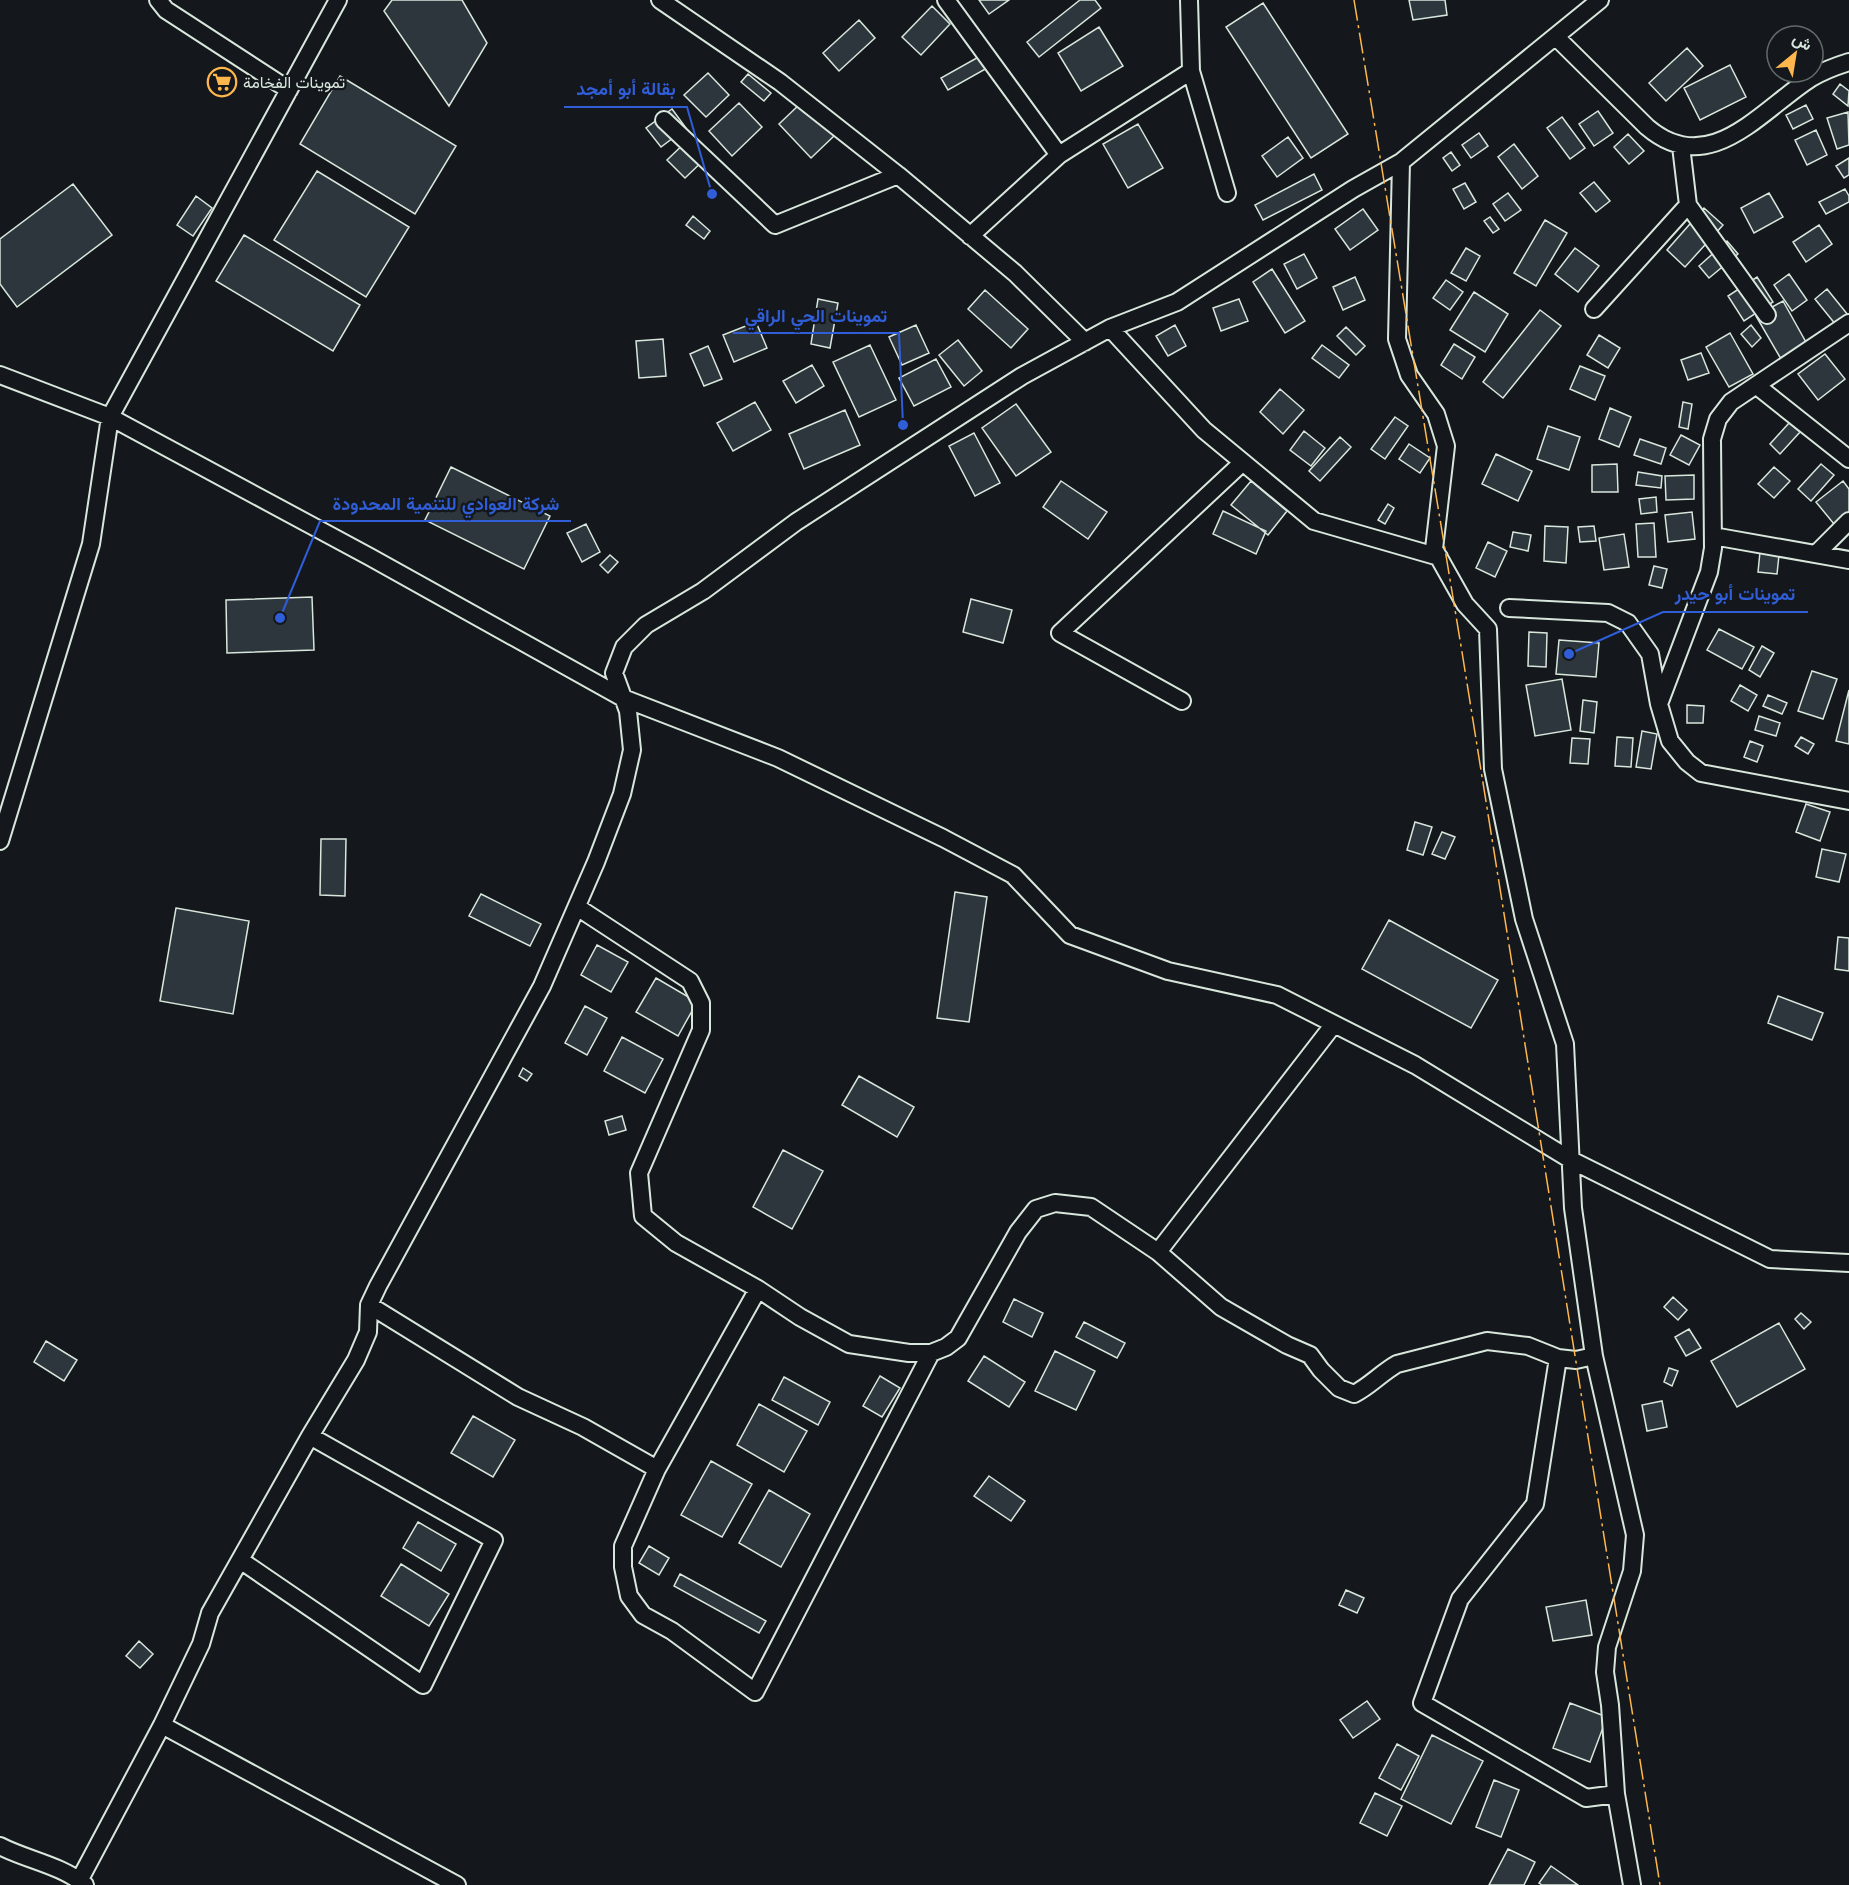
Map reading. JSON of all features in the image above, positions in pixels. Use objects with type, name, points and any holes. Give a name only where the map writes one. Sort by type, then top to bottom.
[{"type":"street","points":[[158,0],[166,10],[289,90]]},
{"type":"street","points":[[0,841],[91,544],[110,417],[338,0]]},
{"type":"street","points":[[660,0],[780,82],[898,175],[1015,273],[1085,342]]},
{"type":"street","points":[[946,0],[1059,155]]},
{"type":"street","points":[[1189,0],[1191,71],[1227,193]]},
{"type":"street","points":[[0,1846],[19,1856],[57,1869],[82,1883],[201,1644],[210,1613],[310,1436],[356,1360],[368,1332],[369,1305],[542,986],[577,907],[622,794],[632,750],[628,711],[614,673],[624,647],[646,626],[703,591],[796,522],[1022,376],[1110,328],[1177,302],[1353,189],[1401,162],[1600,0]]},
{"type":"street","points":[[1556,37],[1647,127],[1658,136],[1681,146],[1699,147],[1726,139],[1811,78],[1849,62]]},
{"type":"street","points":[[970,236],[1059,155],[1191,71]]},
{"type":"street","points":[[664,120],[776,225],[898,175]]},
{"type":"street","points":[[1681,146],[1688,205],[1767,315]]},
{"type":"street","points":[[1401,162],[1397,339],[1409,375],[1436,414],[1446,446],[1434,549],[1465,604],[1488,629],[1492,769],[1524,919],[1565,1044],[1573,1208],[1594,1356],[1635,1535],[1632,1571],[1607,1647],[1605,1672],[1610,1705],[1616,1794],[1632,1885]]},
{"type":"street","points":[[1594,309],[1688,205]]},
{"type":"street","points":[[1659,704],[1712,560],[1711,449],[1714,428],[1724,410],[1849,323]]},
{"type":"street","points":[[1110,328],[1204,430],[1314,520],[1439,557]]},
{"type":"street","points":[[0,375],[110,417],[370,557],[623,698],[778,758],[943,838],[1013,875],[1070,935],[1168,970],[1277,995],[1415,1065],[1571,1160],[1770,1259],[1849,1263]]},
{"type":"street","points":[[1757,386],[1849,459]]},
{"type":"street","points":[[1182,701],[1060,633],[1243,462]]},
{"type":"street","points":[[1816,554],[1849,521]]},
{"type":"street","points":[[1713,536],[1849,560]]},
{"type":"street","points":[[1509,608],[1608,613],[1628,623],[1650,654],[1659,704],[1670,741],[1687,762],[1701,773],[1849,801]]},
{"type":"street","points":[[577,907],[690,981],[701,1003],[701,1030],[639,1173],[643,1216],[676,1243],[849,1344],[909,1353],[931,1353],[946,1347],[958,1338],[1018,1232],[1036,1209],[1055,1203],[1090,1207],[1158,1252],[1221,1307],[1287,1345],[1310,1355],[1321,1371],[1339,1388],[1354,1394],[1368,1387],[1385,1371],[1397,1364],[1487,1341],[1528,1346],[1558,1358],[1576,1360],[1594,1356]]},
{"type":"street","points":[[1158,1252],[1334,1024]]},
{"type":"street","points":[[758,1289],[657,1469],[623,1546],[622,1567],[629,1596],[643,1615],[672,1631],[755,1692],[931,1353]]},
{"type":"street","points":[[369,1305],[518,1397],[584,1427],[657,1469]]},
{"type":"street","points":[[1558,1358],[1535,1504],[1460,1599],[1422,1703],[1586,1798],[1616,1794]]},
{"type":"street","points":[[240,1560],[423,1685],[494,1540],[310,1436]]},
{"type":"street","points":[[162,1725],[457,1885]]},
{"type":"building","points":[[392,0],[462,0],[487,43],[449,106],[384,11]]},
{"type":"building","points":[[979,0],[1009,0],[989,14]]},
{"type":"building","points":[[1080,0],[1095,0],[1101,8],[1039,57],[1027,42]]},
{"type":"building","points":[[1409,0],[1445,0],[1447,15],[1413,20]]},
{"type":"building","points":[[1263,3],[1348,134],[1311,158],[1226,27]]},
{"type":"building","points":[[932,6],[950,24],[921,55],[902,37]]},
{"type":"building","points":[[859,20],[875,38],[839,71],[823,53]]},
{"type":"building","points":[[1099,27],[1123,66],[1081,91],[1058,53]]},
{"type":"building","points":[[1687,48],[1703,66],[1666,101],[1649,83]]},
{"type":"building","points":[[982,55],[989,67],[948,90],[941,78]]},
{"type":"building","points":[[1730,65],[1746,97],[1700,120],[1684,88]]},
{"type":"building","points":[[708,73],[729,95],[706,117],[684,95]]},
{"type":"building","points":[[748,74],[771,93],[764,101],[741,82]]},
{"type":"building","points":[[340,76],[456,146],[415,214],[300,144]]},
{"type":"building","points":[[1840,84],[1849,91],[1848,106],[1833,94]]},
{"type":"building","points":[[802,102],[834,136],[811,158],[779,124]]},
{"type":"building","points":[[739,103],[762,127],[732,156],[709,131]]},
{"type":"building","points":[[1806,105],[1813,119],[1793,129],[1786,115]]},
{"type":"building","points":[[672,109],[686,128],[661,147],[646,128]]},
{"type":"building","points":[[1598,111],[1613,133],[1594,146],[1579,124]]},
{"type":"building","points":[[1848,112],[1849,145],[1837,149],[1827,118]]},
{"type":"building","points":[[1562,117],[1585,148],[1570,159],[1547,128]]},
{"type":"building","points":[[1138,124],[1163,168],[1128,188],[1103,144]]},
{"type":"building","points":[[1816,130],[1827,155],[1807,165],[1795,140]]},
{"type":"building","points":[[1479,133],[1488,146],[1471,158],[1462,145]]},
{"type":"building","points":[[1628,134],[1644,151],[1629,164],[1614,147]]},
{"type":"building","points":[[1288,137],[1303,158],[1277,177],[1262,156]]},
{"type":"building","points":[[690,138],[708,156],[685,178],[667,160]]},
{"type":"building","points":[[1514,144],[1538,176],[1522,189],[1498,157]]},
{"type":"building","points":[[1451,152],[1460,165],[1452,171],[1443,158]]},
{"type":"building","points":[[1849,158],[1849,175],[1844,178],[1836,166]]},
{"type":"building","points":[[317,171],[409,227],[366,297],[274,240]]},
{"type":"building","points":[[1314,174],[1322,190],[1263,220],[1255,205]]},
{"type":"building","points":[[1594,182],[1610,201],[1596,212],[1580,193]]},
{"type":"building","points":[[1465,183],[1476,202],[1464,209],[1453,189]]},
{"type":"building","points":[[73,184],[112,235],[17,307],[0,284],[0,239]]},
{"type":"building","points":[[1845,189],[1849,202],[1826,214],[1819,202]]},
{"type":"building","points":[[1508,193],[1521,210],[1505,221],[1493,204]]},
{"type":"building","points":[[1769,193],[1783,217],[1754,233],[1741,208]]},
{"type":"building","points":[[196,196],[212,208],[193,236],[177,225]]},
{"type":"building","points":[[1704,208],[1723,225],[1685,267],[1667,250]]},
{"type":"building","points":[[1363,209],[1378,230],[1350,250],[1335,229]]},
{"type":"building","points":[[693,216],[710,231],[704,239],[686,225]]},
{"type":"building","points":[[1490,217],[1499,229],[1493,233],[1484,221]]},
{"type":"building","points":[[1545,220],[1567,233],[1536,286],[1514,273]]},
{"type":"building","points":[[1819,225],[1832,244],[1806,262],[1793,242]]},
{"type":"building","points":[[244,235],[360,305],[333,351],[216,281]]},
{"type":"building","points":[[1727,241],[1738,254],[1709,278],[1699,266]]},
{"type":"building","points":[[1466,248],[1480,256],[1466,281],[1451,273]]},
{"type":"building","points":[[1575,248],[1599,266],[1578,292],[1555,274]]},
{"type":"building","points":[[1304,254],[1317,278],[1297,289],[1284,264]]},
{"type":"building","points":[[1272,269],[1305,321],[1285,333],[1253,282]]},
{"type":"building","points":[[1789,274],[1807,300],[1792,311],[1774,285]]},
{"type":"building","points":[[1355,277],[1365,300],[1343,310],[1333,287]]},
{"type":"building","points":[[1757,277],[1773,302],[1744,321],[1728,296]]},
{"type":"building","points":[[1446,280],[1463,292],[1450,310],[1433,298]]},
{"type":"building","points":[[1827,289],[1848,315],[1836,325],[1815,299]]},
{"type":"building","points":[[985,290],[1028,329],[1011,348],[968,309]]},
{"type":"building","points":[[1474,292],[1508,314],[1485,352],[1450,330]]},
{"type":"building","points":[[818,299],[838,303],[830,348],[811,344]]},
{"type":"building","points":[[1239,299],[1248,321],[1221,331],[1213,308]]},
{"type":"building","points":[[1783,301],[1807,344],[1781,359],[1756,316]]},
{"type":"building","points":[[1540,310],[1561,326],[1503,398],[1483,382]]},
{"type":"building","points":[[756,322],[767,348],[734,362],[723,335]]},
{"type":"building","points":[[916,325],[929,353],[902,365],[889,337]]},
{"type":"building","points":[[1175,325],[1186,346],[1168,356],[1156,336]]},
{"type":"building","points":[[1751,325],[1761,338],[1752,347],[1741,334]]},
{"type":"building","points":[[1346,327],[1365,346],[1356,355],[1337,336]]},
{"type":"building","points":[[1730,333],[1753,374],[1729,387],[1706,347]]},
{"type":"building","points":[[1599,335],[1620,348],[1608,368],[1587,355]]},
{"type":"building","points":[[663,339],[666,376],[639,378],[636,341]]},
{"type":"building","points":[[958,340],[982,371],[964,386],[939,355]]},
{"type":"building","points":[[1454,344],[1475,357],[1462,379],[1441,365]]},
{"type":"building","points":[[870,345],[896,400],[859,417],[833,362]]},
{"type":"building","points":[[1322,345],[1349,365],[1339,378],[1312,358]]},
{"type":"building","points":[[708,346],[722,379],[704,386],[690,354]]},
{"type":"building","points":[[1701,353],[1709,373],[1688,380],[1681,360]]},
{"type":"building","points":[[1825,354],[1845,379],[1818,400],[1798,374]]},
{"type":"building","points":[[936,359],[951,387],[914,406],[899,378]]},
{"type":"building","points":[[812,365],[824,386],[796,403],[783,381]]},
{"type":"building","points":[[1580,366],[1605,376],[1595,400],[1570,389]]},
{"type":"building","points":[[1280,389],[1304,410],[1283,434],[1260,412]]},
{"type":"building","points":[[755,402],[771,430],[733,451],[717,423]]},
{"type":"building","points":[[1683,402],[1692,404],[1688,429],[1679,427]]},
{"type":"building","points":[[1016,404],[1051,452],[1016,476],[982,428]]},
{"type":"building","points":[[1610,408],[1631,417],[1619,447],[1599,439]]},
{"type":"building","points":[[845,410],[860,445],[804,469],[789,434]]},
{"type":"building","points":[[1395,417],[1408,426],[1385,459],[1371,449]]},
{"type":"building","points":[[1789,423],[1800,432],[1780,454],[1770,444]]},
{"type":"building","points":[[1548,426],[1580,437],[1569,470],[1537,459]]},
{"type":"building","points":[[1304,431],[1325,448],[1311,466],[1290,450]]},
{"type":"building","points":[[974,433],[1000,483],[975,496],[949,446]]},
{"type":"building","points":[[1681,435],[1700,445],[1689,465],[1670,455]]},
{"type":"building","points":[[1340,437],[1351,447],[1320,481],[1309,471]]},
{"type":"building","points":[[1640,439],[1666,448],[1661,464],[1634,455]]},
{"type":"building","points":[[1409,444],[1430,458],[1420,473],[1399,459]]},
{"type":"building","points":[[1496,454],[1532,471],[1518,501],[1482,484]]},
{"type":"building","points":[[1617,464],[1618,492],[1592,492],[1592,465]]},
{"type":"building","points":[[1821,464],[1834,475],[1811,501],[1798,489]]},
{"type":"building","points":[[451,467],[550,516],[524,569],[425,520]]},
{"type":"building","points":[[1774,467],[1790,481],[1774,498],[1758,484]]},
{"type":"building","points":[[1638,472],[1662,476],[1661,488],[1636,485]]},
{"type":"building","points":[[1694,475],[1694,499],[1666,500],[1665,476]]},
{"type":"building","points":[[1061,481],[1107,512],[1088,539],[1043,507]]},
{"type":"building","points":[[1251,481],[1287,511],[1268,535],[1231,505]]},
{"type":"building","points":[[1843,481],[1849,489],[1849,512],[1834,524],[1816,502]]},
{"type":"building","points":[[1656,497],[1657,512],[1641,514],[1639,499]]},
{"type":"building","points":[[1388,504],[1394,508],[1385,524],[1378,520]]},
{"type":"building","points":[[1223,511],[1266,531],[1256,554],[1213,534]]},
{"type":"building","points":[[1692,512],[1695,539],[1668,542],[1665,515]]},
{"type":"building","points":[[1654,523],[1656,557],[1638,557],[1636,524]]},
{"type":"building","points":[[586,524],[600,552],[582,562],[567,533]]},
{"type":"building","points":[[1545,526],[1568,527],[1566,563],[1544,561]]},
{"type":"building","points":[[1594,526],[1596,541],[1580,542],[1578,527]]},
{"type":"building","points":[[1513,532],[1531,535],[1528,551],[1510,547]]},
{"type":"building","points":[[1624,534],[1629,567],[1604,570],[1599,538]]},
{"type":"building","points":[[1488,542],[1507,551],[1495,577],[1476,568]]},
{"type":"building","points":[[1760,552],[1779,555],[1777,574],[1758,572]]},
{"type":"building","points":[[610,555],[618,562],[608,573],[600,565]]},
{"type":"building","points":[[1654,566],[1667,569],[1662,588],[1649,585]]},
{"type":"building","points":[[312,597],[314,650],[227,653],[226,600]]},
{"type":"building","points":[[971,599],[1012,610],[1003,643],[963,632]]},
{"type":"building","points":[[1719,629],[1754,647],[1742,669],[1707,650]]},
{"type":"building","points":[[1529,632],[1547,633],[1546,667],[1528,666]]},
{"type":"building","points":[[1559,640],[1599,643],[1596,677],[1556,674]]},
{"type":"building","points":[[1762,646],[1774,653],[1760,677],[1749,670]]},
{"type":"building","points":[[1812,671],[1837,679],[1823,719],[1798,711]]},
{"type":"building","points":[[1562,679],[1571,730],[1535,736],[1526,685]]},
{"type":"building","points":[[1740,685],[1757,695],[1748,711],[1731,701]]},
{"type":"building","points":[[1849,690],[1849,744],[1836,741]]},
{"type":"building","points":[[1768,695],[1787,703],[1782,714],[1763,706]]},
{"type":"building","points":[[1583,700],[1597,702],[1594,733],[1580,731]]},
{"type":"building","points":[[1687,705],[1704,706],[1703,723],[1687,723]]},
{"type":"building","points":[[1759,716],[1780,723],[1776,736],[1755,730]]},
{"type":"building","points":[[1642,731],[1657,734],[1651,769],[1636,767]]},
{"type":"building","points":[[1617,737],[1633,738],[1631,767],[1615,766]]},
{"type":"building","points":[[1801,737],[1814,744],[1808,754],[1795,746]]},
{"type":"building","points":[[1572,738],[1590,739],[1588,764],[1570,763]]},
{"type":"building","points":[[1750,741],[1763,746],[1757,762],[1744,757]]},
{"type":"building","points":[[1806,804],[1830,812],[1820,841],[1796,832]]},
{"type":"building","points":[[1415,822],[1432,827],[1423,855],[1407,850]]},
{"type":"building","points":[[1442,832],[1455,837],[1445,859],[1432,854]]},
{"type":"building","points":[[321,839],[346,839],[345,896],[320,895]]},
{"type":"building","points":[[1822,849],[1846,854],[1839,882],[1816,877]]},
{"type":"building","points":[[955,892],[987,897],[969,1022],[937,1018]]},
{"type":"building","points":[[481,894],[541,924],[530,946],[469,916]]},
{"type":"building","points":[[176,908],[249,921],[233,1014],[160,1001]]},
{"type":"building","points":[[1389,920],[1498,980],[1471,1028],[1362,969]]},
{"type":"building","points":[[1838,937],[1849,938],[1849,971],[1835,969]]},
{"type":"building","points":[[597,945],[628,962],[611,992],[581,975]]},
{"type":"building","points":[[656,978],[697,1002],[678,1036],[636,1012]]},
{"type":"building","points":[[1778,996],[1823,1013],[1812,1040],[1768,1023]]},
{"type":"building","points":[[585,1006],[607,1018],[587,1055],[565,1043]]},
{"type":"building","points":[[622,1037],[663,1059],[645,1093],[604,1071]]},
{"type":"building","points":[[523,1068],[532,1074],[527,1081],[519,1076]]},
{"type":"building","points":[[859,1076],[914,1107],[897,1137],[842,1105]]},
{"type":"building","points":[[622,1116],[626,1130],[609,1135],[605,1121]]},
{"type":"building","points":[[783,1150],[823,1171],[792,1229],[753,1207]]},
{"type":"building","points":[[1673,1297],[1687,1310],[1678,1320],[1664,1307]]},
{"type":"building","points":[[1014,1299],[1043,1313],[1032,1337],[1003,1322]]},
{"type":"building","points":[[1801,1313],[1811,1322],[1804,1329],[1795,1319]]},
{"type":"building","points":[[1084,1322],[1125,1343],[1117,1358],[1076,1337]]},
{"type":"building","points":[[1779,1323],[1805,1369],[1737,1407],[1711,1361]]},
{"type":"building","points":[[1689,1329],[1701,1348],[1686,1356],[1675,1337]]},
{"type":"building","points":[[46,1341],[77,1360],[64,1381],[34,1362]]},
{"type":"building","points":[[1055,1351],[1095,1371],[1076,1410],[1035,1391]]},
{"type":"building","points":[[984,1356],[1025,1382],[1009,1407],[968,1381]]},
{"type":"building","points":[[1669,1368],[1678,1371],[1672,1386],[1664,1382]]},
{"type":"building","points":[[880,1376],[900,1388],[882,1417],[863,1406]]},
{"type":"building","points":[[784,1377],[830,1402],[818,1425],[772,1400]]},
{"type":"building","points":[[1662,1401],[1667,1427],[1647,1431],[1642,1405]]},
{"type":"building","points":[[759,1404],[807,1431],[784,1472],[737,1445]]},
{"type":"building","points":[[473,1416],[515,1440],[493,1477],[451,1453]]},
{"type":"building","points":[[711,1461],[752,1484],[722,1537],[681,1515]]},
{"type":"building","points":[[989,1476],[1025,1501],[1011,1521],[974,1496]]},
{"type":"building","points":[[769,1490],[810,1514],[781,1567],[739,1543]]},
{"type":"building","points":[[418,1522],[456,1544],[441,1571],[403,1548]]},
{"type":"building","points":[[649,1546],[669,1558],[659,1575],[639,1563]]},
{"type":"building","points":[[401,1564],[449,1594],[429,1626],[381,1596]]},
{"type":"building","points":[[680,1574],[766,1621],[759,1633],[674,1586]]},
{"type":"building","points":[[1346,1590],[1364,1598],[1357,1613],[1339,1605]]},
{"type":"building","points":[[1586,1600],[1592,1635],[1553,1641],[1546,1607]]},
{"type":"building","points":[[139,1641],[153,1654],[140,1668],[126,1656]]},
{"type":"building","points":[[1367,1701],[1380,1719],[1353,1738],[1340,1720]]},
{"type":"building","points":[[1570,1703],[1607,1717],[1590,1762],[1553,1748]]},
{"type":"building","points":[[1432,1735],[1483,1761],[1451,1824],[1401,1799]]},
{"type":"building","points":[[1397,1744],[1419,1756],[1401,1790],[1379,1778]]},
{"type":"building","points":[[1494,1780],[1519,1790],[1501,1837],[1476,1827]]},
{"type":"building","points":[[1375,1793],[1402,1806],[1387,1836],[1360,1823]]},
{"type":"building","points":[[1508,1849],[1535,1862],[1524,1885],[1489,1885]]},
{"type":"building","points":[[1551,1866],[1578,1885],[1542,1885],[1539,1883]]},
{"type":"power","points":[[1354,0],[1462,652],[1660,1885]]},
{"type":"place","name":"تموينات الفخامة","points":[[222,82]]},
{"type":"place","name":"بقالة أبو أمجد","points":[[712,194]]},
{"type":"place","name":"تموينات الحي الراقي","points":[[903,425]]},
{"type":"place","name":"شركة العوادي للتنمية المحدودة","points":[[280,618]]},
{"type":"place","name":"تموينات أبو حيدر","points":[[1569,654]]}]
